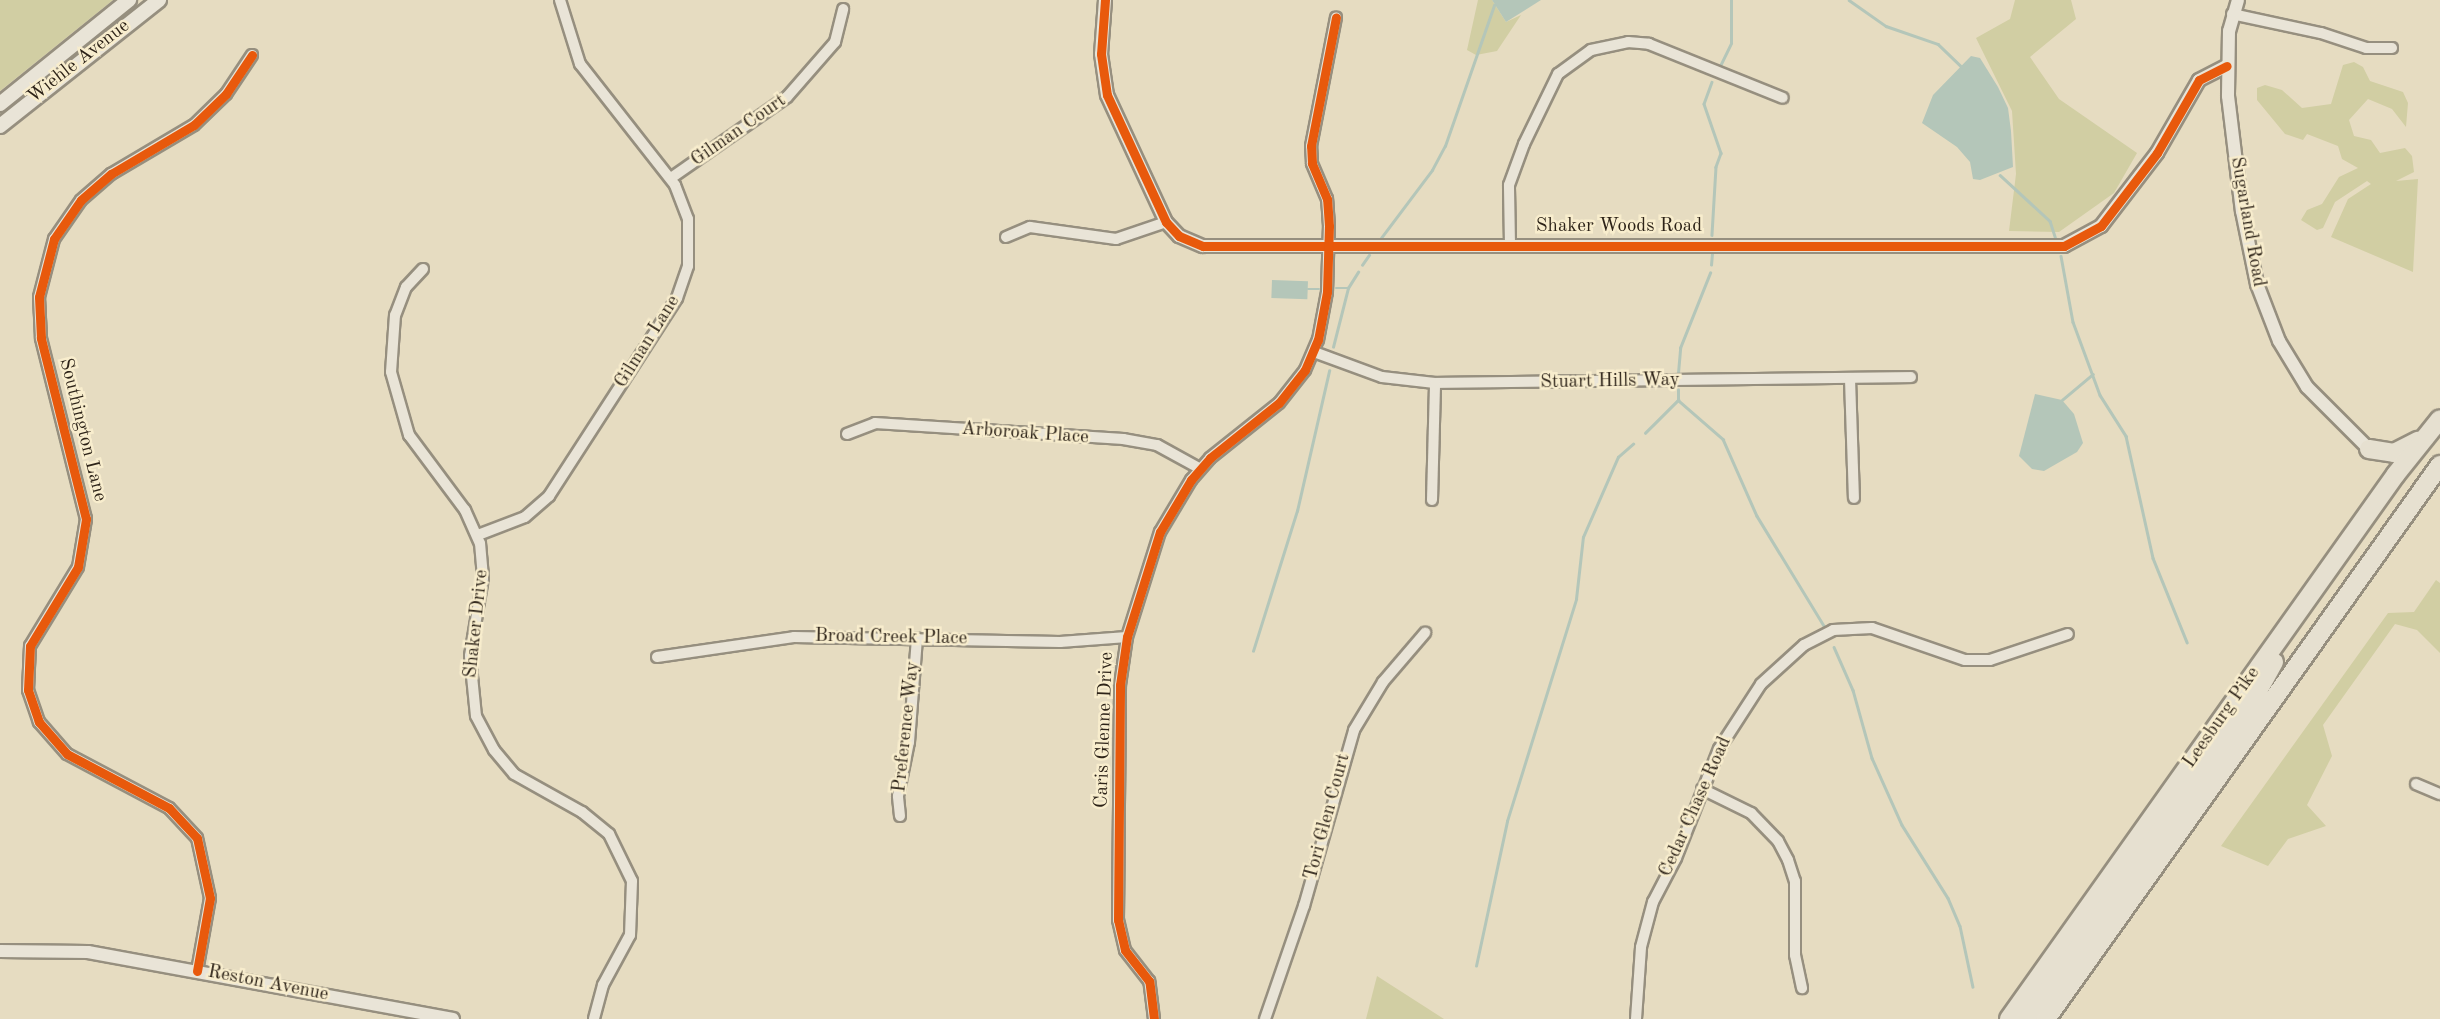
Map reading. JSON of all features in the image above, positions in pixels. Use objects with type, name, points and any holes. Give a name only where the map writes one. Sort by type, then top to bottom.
[{"type":"highway","name":"Leesburg Pike","points":[[2009,1019],[2378,499],[2440,419]]},
{"type":"highway","points":[[2370,449],[2394,453],[2426,437]]},
{"type":"highway","points":[[2370,449],[2381,472],[2378,499]]},
{"type":"highway","name":"Leesburg Pike","points":[[2047,1018],[2440,465]]},
{"type":"highway","points":[[2028,1019],[2254,698],[2320,580]]},
{"type":"main road","name":"Wiehle Avenue","points":[[0,104],[129,0]]},
{"type":"main road","name":"Wiehle Avenue","points":[[0,126],[159,0]]},
{"type":"street","name":"Gilman Lane","points":[[478,535],[525,517],[549,496],[677,298],[688,266],[690,234],[671,178],[580,64],[560,0]]},
{"type":"street","name":"Shaker Woods Road","points":[[1105,0],[1103,83],[1166,222],[1179,236],[1203,246],[1329,248],[1510,245],[2039,249],[2071,245],[2091,234],[2116,208],[2157,153],[2204,74],[2227,66]]},
{"type":"street","name":"Sugarland Road","points":[[2238,0],[2232,14],[2227,66],[2245,231],[2264,307],[2307,387],[2370,449]]},
{"type":"street","name":"Gilman Court","points":[[671,178],[787,97],[835,42],[843,9]]},
{"type":"street","points":[[2232,14],[2321,33],[2366,48],[2392,48]]},
{"type":"street","name":"Caris Glenne Drive","points":[[1154,1019],[1149,981],[1125,950],[1118,920],[1120,685],[1126,637],[1160,531],[1199,468],[1279,403],[1314,352],[1324,316],[1329,248],[1327,199],[1312,163],[1311,146],[1336,17]]},
{"type":"street","points":[[1510,245],[1509,186],[1524,144],[1559,74],[1591,50],[1628,42],[1648,44],[1783,98]]},
{"type":"street","name":"Southington Lane","points":[[197,971],[210,898],[208,869],[197,838],[169,808],[66,754],[39,722],[28,690],[30,646],[78,567],[86,519],[41,338],[39,297],[54,239],[81,200],[111,174],[194,125],[226,94],[252,55]]},
{"type":"street","points":[[1006,237],[1030,227],[1116,239],[1166,222]]},
{"type":"street","name":"Shaker Drive","points":[[423,269],[407,287],[395,315],[390,350],[394,393],[420,455],[465,510],[478,535],[483,578],[470,682],[483,731],[514,774],[598,823],[622,854],[632,881],[630,935],[603,985],[594,1019]]},
{"type":"street","name":"Stuart Hills Way","points":[[1314,352],[1382,377],[1435,383],[1912,377]]},
{"type":"street","points":[[1850,379],[1854,498]]},
{"type":"street","points":[[1432,500],[1435,383]]},
{"type":"street","name":"Arboroak Place","points":[[847,434],[875,423],[1123,439],[1157,445],[1199,468]]},
{"type":"street","name":"Cedar Chase Road","points":[[1636,1019],[1641,947],[1653,902],[1676,858],[1702,789],[1733,723],[1761,684],[1804,645],[1833,629],[1872,628],[1965,660],[1990,660],[2068,634]]},
{"type":"street","name":"Tori Glen Court","points":[[1265,1019],[1304,906],[1353,730],[1383,682],[1425,633]]},
{"type":"street","name":"Broad Creek Place","points":[[657,657],[794,637],[1060,642],[1126,637]]},
{"type":"street","name":"Preference Way","points":[[900,816],[898,796],[909,742],[917,638]]},
{"type":"street","points":[[2416,783],[2440,794]]},
{"type":"street","points":[[1702,789],[1751,813],[1778,841],[1788,860],[1795,881],[1795,955],[1802,988]]},
{"type":"street","name":"Reston Avenue","points":[[0,951],[72,950],[453,1019]]},
{"type":"shaded area","points":[[0,0],[113,0],[0,91]]},
{"type":"shaded area","points":[[1478,0],[1492,0],[1506,22],[1521,15],[1497,51],[1476,55],[1467,50]]},
{"type":"shaded area","points":[[1492,0],[1541,0],[1506,22]]},
{"type":"shaded area","points":[[2015,0],[2071,0],[2076,19],[2030,57],[2059,99],[2137,153],[2114,193],[2059,232],[2009,231],[2016,174],[2012,111],[1976,38],[2010,19]]},
{"type":"shaded area","points":[[1971,56],[1980,58],[1998,87],[2008,108],[2011,131],[2013,167],[1980,180],[1973,179],[1970,162],[1957,147],[1922,123],[1933,95]]},
{"type":"shaded area","points":[[2354,62],[2363,67],[2370,81],[2403,92],[2408,103],[2406,127],[2392,109],[2368,99],[2349,120],[2354,136],[2371,140],[2380,153],[2405,148],[2412,156],[2414,172],[2396,181],[2418,179],[2413,272],[2331,237],[2348,199],[2371,184],[2367,181],[2335,202],[2323,228],[2317,230],[2301,220],[2307,210],[2322,204],[2339,177],[2358,168],[2342,159],[2338,146],[2307,134],[2303,140],[2285,134],[2257,100],[2257,88],[2265,85],[2282,90],[2302,108],[2331,104],[2343,65]]},
{"type":"shaded area","points":[[1272,280],[1308,281],[1307,299],[1271,298]]},
{"type":"shaded area","points":[[2035,394],[2062,400],[2074,414],[2083,443],[2077,452],[2044,471],[2032,469],[2019,456]]},
{"type":"shaded area","points":[[2436,580],[2440,583],[2440,653],[2417,630],[2395,624],[2323,725],[2332,756],[2307,805],[2326,826],[2288,839],[2268,866],[2221,846],[2388,613],[2414,612]]},
{"type":"shaded area","points":[[1377,976],[1444,1019],[1366,1019]]},
{"type":"waterway","points":[[1720,66],[1731,43],[1731,0]]},
{"type":"waterway","points":[[1849,0],[1886,26],[1938,44],[1962,67]]},
{"type":"waterway","points":[[1381,238],[1432,170],[1445,146],[1494,5]]},
{"type":"waterway","points":[[1712,82],[1704,104],[1721,153],[1716,167],[1712,235]]},
{"type":"waterway","points":[[2000,175],[2050,221],[2056,239]]},
{"type":"waterway","points":[[1711,265],[1712,253]]},
{"type":"waterway","points":[[1362,265],[1369,255]]},
{"type":"waterway","points":[[2061,256],[2073,322],[2100,395],[2126,436],[2153,558],[2187,642]]},
{"type":"waterway","points":[[1333,347],[1348,288],[1358,272]]},
{"type":"waterway","points":[[1678,373],[1680,348],[1710,273]]},
{"type":"waterway","points":[[1336,288],[1348,288]]},
{"type":"waterway","points":[[1308,289],[1319,289]]},
{"type":"waterway","points":[[1253,651],[1297,511],[1329,371]]},
{"type":"waterway","points":[[2062,400],[2093,374]]},
{"type":"waterway","points":[[1678,390],[1678,400]]},
{"type":"waterway","points":[[1678,400],[1723,439],[1757,516],[1826,629]]},
{"type":"waterway","points":[[1645,433],[1678,400]]},
{"type":"waterway","points":[[1476,966],[1507,821],[1576,599],[1583,537],[1618,457],[1633,444]]},
{"type":"waterway","points":[[1834,647],[1853,690],[1872,758],[1902,825],[1948,898],[1960,926],[1973,987]]},
{"type":"cycle path","points":[[1105,0],[1101,54],[1107,95],[1166,222],[1179,236],[1203,246],[2064,246],[2101,226],[2157,153],[2199,80],[2227,66]]},
{"type":"cycle path","points":[[1154,1019],[1149,981],[1125,950],[1118,920],[1120,685],[1127,637],[1160,532],[1191,480],[1210,458],[1279,403],[1305,370],[1318,340],[1327,292],[1329,226],[1327,199],[1312,163],[1311,146],[1336,17]]},
{"type":"cycle path","points":[[197,971],[210,898],[197,838],[169,808],[67,754],[39,722],[28,690],[30,646],[78,567],[86,519],[41,338],[39,297],[54,239],[81,200],[111,174],[194,125],[226,94],[252,55]]}]
